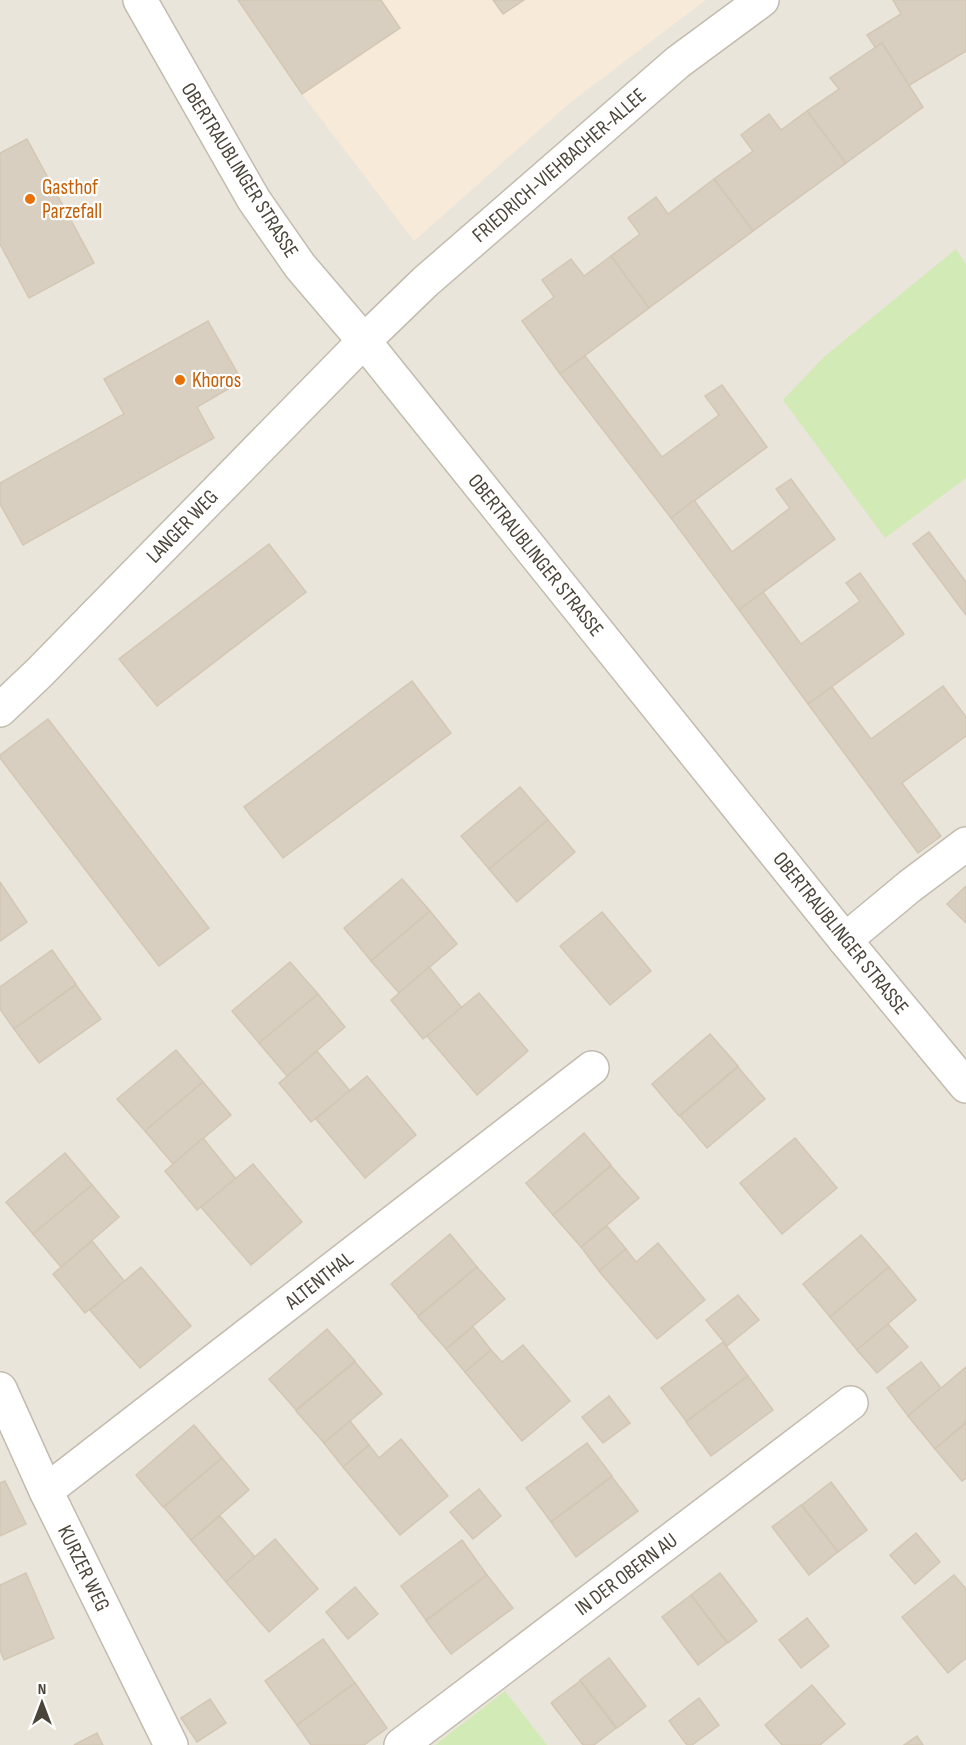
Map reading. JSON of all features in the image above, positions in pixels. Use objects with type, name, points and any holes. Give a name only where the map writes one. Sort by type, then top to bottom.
[{"type":"street","name":"OBERTRAUBLINGER STRASSE","points":[[140,0],[254,200],[300,266],[364,341],[845,940],[966,1086]]},
{"type":"street","name":"FRIEDRICH-VIEHBACHER-ALLEE","points":[[364,341],[425,282],[678,62],[762,0]]},
{"type":"street","name":"LANGER WEG","points":[[0,710],[364,341]]},
{"type":"street","points":[[845,940],[910,886],[966,844]]},
{"type":"street","name":"ALTENTHAL","points":[[46,1491],[592,1068]]},
{"type":"street","name":"KURZER WEG","points":[[0,1389],[46,1491],[171,1745]]},
{"type":"street","name":"IN DER OBERN AU","points":[[401,1745],[851,1403]]},
{"type":"shaded area","points":[[0,0],[966,0],[966,1745],[0,1745]]},
{"type":"shaded area","points":[[238,0],[706,0],[571,102],[414,241],[302,94]]},
{"type":"green space","points":[[956,249],[966,264],[966,478],[885,538],[783,400],[824,357]]},
{"type":"green space","points":[[505,1691],[547,1745],[435,1745]]},
{"type":"building","points":[[238,0],[381,0],[400,28],[302,94]]},
{"type":"building","points":[[493,0],[524,0],[503,14]]},
{"type":"building","points":[[893,0],[966,0],[966,51],[908,86],[882,43],[875,47],[867,35],[901,14]]},
{"type":"building","points":[[882,43],[923,107],[846,163],[807,111],[839,89],[830,78]]},
{"type":"building","points":[[807,111],[846,163],[753,231],[714,179],[753,151],[741,135],[769,114],[781,130]]},
{"type":"building","name":"Gasthof Parzefall","points":[[27,139],[94,263],[29,298],[0,244],[0,153]]},
{"type":"building","points":[[714,179],[753,231],[649,308],[611,256],[640,234],[628,218],[656,197],[668,214]]},
{"type":"building","points":[[611,256],[649,308],[560,374],[522,321],[554,297],[542,280],[571,259],[584,276]]},
{"type":"building","points":[[208,321],[242,381],[197,407],[214,438],[23,545],[0,504],[0,483],[124,414],[104,379]]},
{"type":"building","points":[[585,356],[662,457],[719,415],[705,396],[722,385],[767,447],[671,518],[560,374]]},
{"type":"building","points":[[791,479],[835,539],[739,610],[671,518],[694,500],[732,552],[790,508],[776,489]]},
{"type":"building","points":[[929,532],[966,582],[966,615],[913,544]]},
{"type":"building","points":[[269,544],[306,592],[157,706],[119,659]]},
{"type":"building","points":[[860,573],[904,634],[808,704],[739,610],[763,592],[801,644],[860,601],[846,583]]},
{"type":"building","points":[[412,681],[451,733],[283,858],[244,807]]},
{"type":"building","points":[[943,686],[966,717],[966,736],[902,783],[941,836],[918,853],[808,704],[832,687],[871,739]]},
{"type":"building","points":[[48,719],[209,928],[159,966],[0,758],[0,755]]},
{"type":"building","points":[[520,787],[548,820],[489,869],[461,836]]},
{"type":"building","points":[[548,820],[575,852],[517,902],[489,869]]},
{"type":"building","points":[[402,879],[430,911],[371,961],[344,928]]},
{"type":"building","points":[[0,882],[27,922],[0,941]]},
{"type":"building","points":[[966,886],[966,923],[947,904]]},
{"type":"building","points":[[430,911],[457,944],[399,993],[371,961]]},
{"type":"building","points":[[602,912],[651,971],[610,1005],[560,946]]},
{"type":"building","points":[[52,950],[76,984],[14,1029],[0,1009],[0,987]]},
{"type":"building","points":[[290,962],[318,994],[259,1043],[232,1011]]},
{"type":"building","points":[[429,967],[462,1008],[423,1039],[391,1000]]},
{"type":"building","points":[[76,985],[101,1019],[39,1063],[14,1029]]},
{"type":"building","points":[[479,993],[528,1051],[477,1095],[427,1036]]},
{"type":"building","points":[[318,994],[345,1027],[287,1076],[259,1043]]},
{"type":"building","points":[[710,1034],[738,1066],[679,1116],[652,1084]]},
{"type":"building","points":[[176,1050],[203,1082],[145,1131],[117,1099]]},
{"type":"building","points":[[317,1051],[350,1091],[311,1122],[279,1083]]},
{"type":"building","points":[[738,1067],[765,1099],[707,1148],[680,1116]]},
{"type":"building","points":[[367,1076],[416,1135],[365,1178],[316,1119]]},
{"type":"building","points":[[203,1082],[231,1115],[173,1164],[145,1131]]},
{"type":"building","points":[[584,1133],[611,1165],[553,1215],[526,1183]]},
{"type":"building","points":[[203,1138],[236,1179],[197,1210],[165,1171]]},
{"type":"building","points":[[795,1138],[837,1188],[782,1234],[740,1183]]},
{"type":"building","points":[[65,1153],[92,1185],[33,1234],[6,1202]]},
{"type":"building","points":[[253,1164],[302,1222],[251,1265],[201,1207]]},
{"type":"building","points":[[611,1166],[639,1198],[581,1247],[553,1215]]},
{"type":"building","points":[[92,1185],[119,1217],[61,1267],[33,1234]]},
{"type":"building","points":[[607,1226],[626,1249],[599,1271],[581,1247]]},
{"type":"building","points":[[450,1234],[477,1267],[418,1316],[391,1284]]},
{"type":"building","points":[[861,1235],[889,1267],[830,1317],[803,1284]]},
{"type":"building","points":[[92,1241],[125,1282],[85,1313],[53,1274]]},
{"type":"building","points":[[658,1243],[705,1300],[657,1339],[599,1271],[626,1249],[636,1262]]},
{"type":"building","points":[[141,1267],[191,1326],[140,1368],[90,1310]]},
{"type":"building","points":[[477,1267],[505,1299],[446,1349],[418,1317]]},
{"type":"building","points":[[889,1267],[916,1300],[857,1350],[830,1317]]},
{"type":"building","points":[[738,1295],[759,1320],[727,1346],[706,1320]]},
{"type":"building","points":[[888,1324],[908,1347],[877,1373],[857,1350]]},
{"type":"building","points":[[473,1327],[491,1350],[465,1372],[446,1349]]},
{"type":"building","points":[[327,1329],[355,1361],[296,1410],[269,1379]]},
{"type":"building","points":[[723,1342],[748,1376],[686,1421],[661,1388]]},
{"type":"building","points":[[523,1345],[570,1401],[522,1441],[465,1372],[491,1350],[502,1362]]},
{"type":"building","points":[[355,1362],[382,1394],[324,1443],[296,1411]]},
{"type":"building","points":[[921,1362],[941,1388],[908,1416],[887,1388]]},
{"type":"building","points":[[966,1367],[966,1422],[935,1449],[908,1416]]},
{"type":"building","points":[[748,1376],[773,1410],[711,1456],[686,1422]]},
{"type":"building","points":[[609,1396],[630,1423],[603,1443],[582,1417]]},
{"type":"building","points":[[350,1421],[369,1445],[343,1467],[324,1443]]},
{"type":"building","points":[[966,1423],[966,1478],[962,1481],[935,1449]]},
{"type":"building","points":[[194,1425],[222,1458],[163,1507],[136,1475]]},
{"type":"building","points":[[401,1439],[448,1496],[400,1535],[343,1467],[369,1445],[379,1458]]},
{"type":"building","points":[[587,1443],[612,1476],[551,1522],[526,1488]]},
{"type":"building","points":[[222,1458],[249,1490],[191,1540],[164,1507]]},
{"type":"building","points":[[612,1477],[638,1511],[576,1557],[551,1522]]},
{"type":"building","points":[[5,1481],[26,1524],[0,1536],[0,1483]]},
{"type":"building","points":[[831,1482],[867,1530],[838,1552],[802,1505]]},
{"type":"building","points":[[479,1489],[501,1516],[473,1539],[450,1512]]},
{"type":"building","points":[[801,1505],[838,1552],[809,1575],[772,1527]]},
{"type":"building","points":[[220,1516],[255,1557],[226,1582],[191,1540]]},
{"type":"building","points":[[916,1533],[940,1562],[915,1584],[890,1555]]},
{"type":"building","points":[[275,1539],[318,1589],[269,1632],[226,1582]]},
{"type":"building","points":[[462,1540],[487,1575],[426,1620],[401,1586]]},
{"type":"building","points":[[26,1573],[54,1638],[4,1660],[0,1650],[0,1585]]},
{"type":"building","points":[[720,1573],[757,1621],[728,1643],[691,1595]]},
{"type":"building","points":[[487,1575],[513,1608],[451,1654],[426,1621]]},
{"type":"building","points":[[954,1575],[966,1589],[966,1658],[948,1673],[902,1617]]},
{"type":"building","points":[[355,1587],[378,1614],[348,1639],[326,1612]]},
{"type":"building","points":[[691,1595],[727,1643],[698,1665],[662,1617]]},
{"type":"building","points":[[807,1618],[829,1646],[801,1668],[779,1640]]},
{"type":"building","points":[[323,1639],[355,1683],[297,1725],[265,1681]]},
{"type":"building","points":[[609,1658],[646,1706],[617,1728],[580,1680]]},
{"type":"building","points":[[580,1681],[616,1728],[594,1745],[583,1745],[551,1703]]},
{"type":"building","points":[[355,1683],[387,1728],[364,1745],[311,1745],[297,1725]]},
{"type":"building","points":[[812,1685],[845,1724],[820,1745],[782,1745],[765,1725]]},
{"type":"building","points":[[699,1698],[719,1725],[692,1745],[687,1745],[669,1721]]},
{"type":"building","points":[[210,1699],[226,1723],[197,1742],[181,1718]]},
{"type":"building","points":[[97,1733],[103,1745],[74,1745]]},
{"type":"building","points":[[917,1736],[923,1745],[904,1745]]},
{"type":"place","name":"Gasthof Parzefall","points":[[30,199]]},
{"type":"place","name":"Khoros","points":[[180,380]]}]
